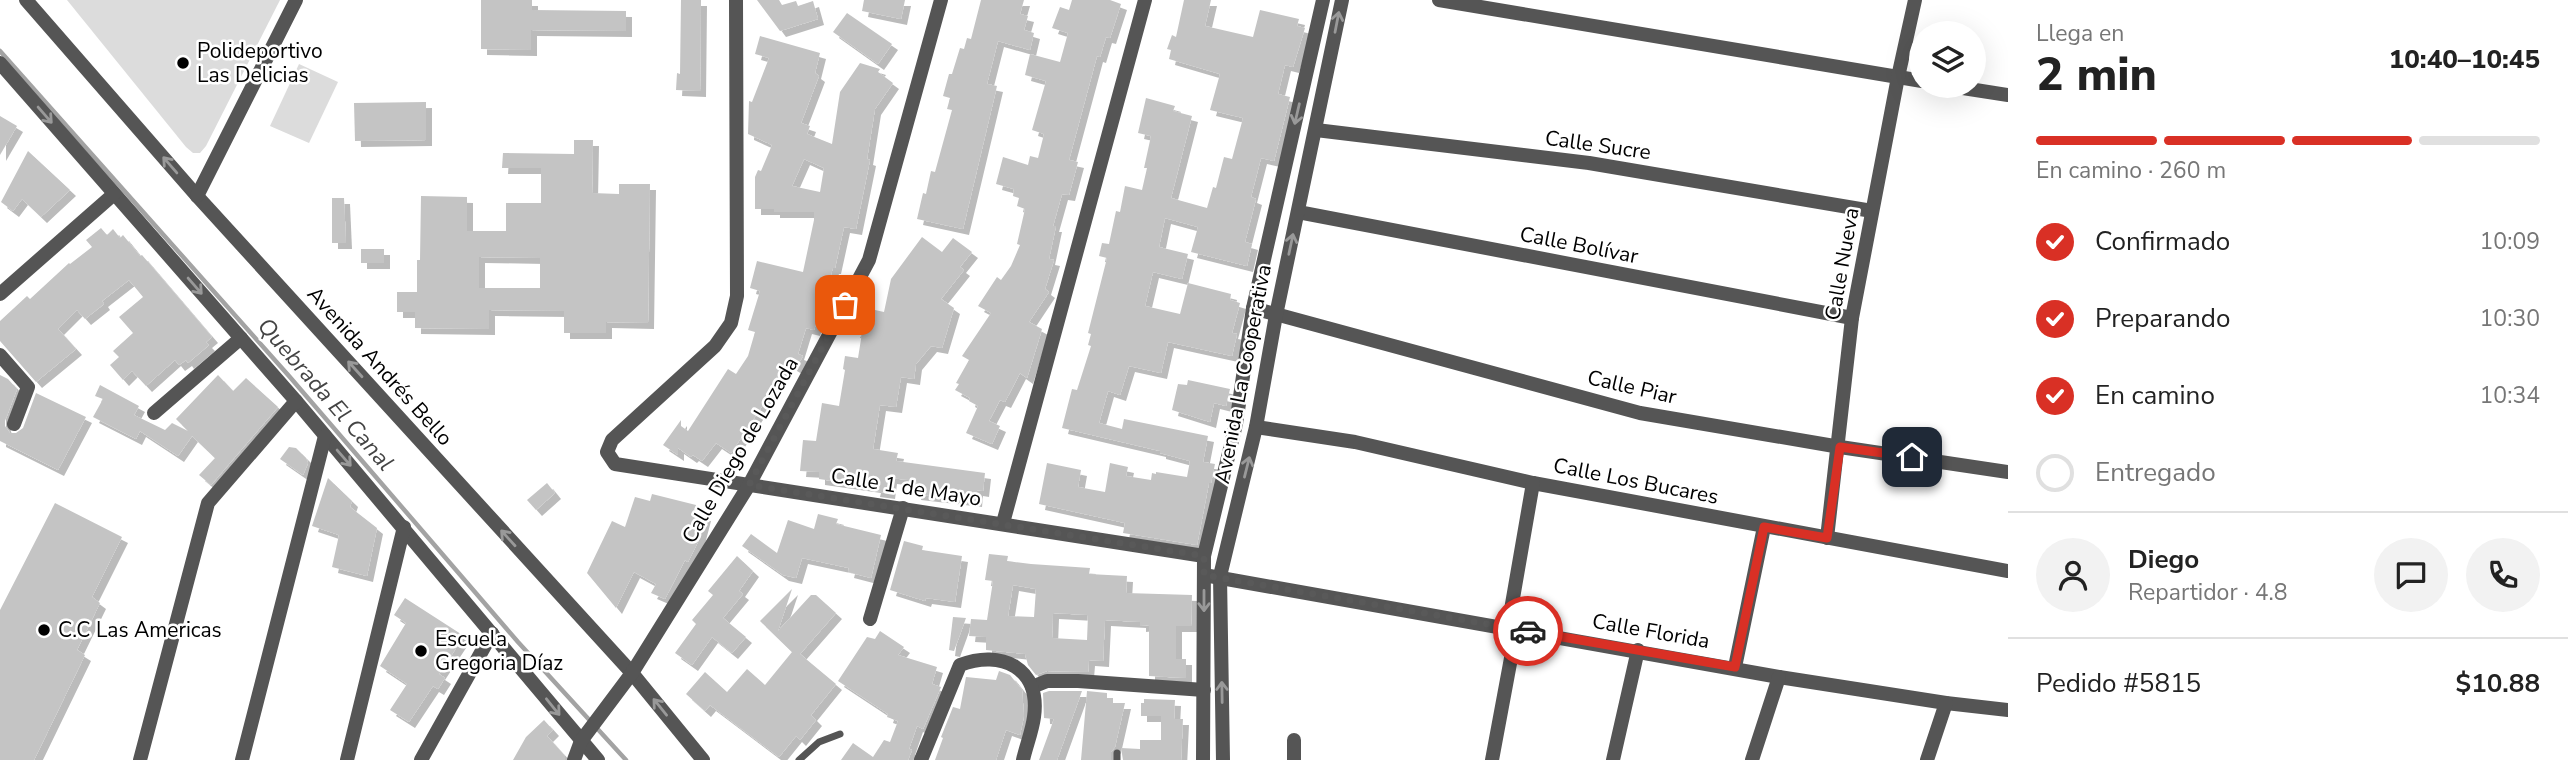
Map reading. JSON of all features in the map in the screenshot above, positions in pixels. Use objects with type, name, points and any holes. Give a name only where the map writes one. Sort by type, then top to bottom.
[{"type":"street","name":"Avenida Andrés Bello","points":[[26,0],[197,196],[632,673],[703,760]]},
{"type":"street","points":[[197,196],[296,0]]},
{"type":"street","name":"Calle 1 de Mayo","points":[[736,0],[737,296],[731,323],[715,346],[612,440],[607,452],[615,464],[1204,556]]},
{"type":"street","name":"Calle Diego de Lozada","points":[[574,760],[582,741],[632,673],[749,485],[869,260],[941,0]]},
{"type":"street","points":[[1003,523],[1145,0]]},
{"type":"street","name":"Avenida La Cooperativa","points":[[1203,760],[1204,556],[1236,424],[1253,308],[1323,0]]},
{"type":"street","name":"Avenida La Cooperativa","points":[[1223,760],[1220,576],[1256,428],[1276,316],[1342,0]]},
{"type":"street","points":[[1439,0],[1909,79]]},
{"type":"street","name":"Calle Nueva","points":[[1827,538],[1840,447],[1853,318],[1915,0]]},
{"type":"street","points":[[0,63],[296,401],[598,760]]},
{"type":"street","points":[[1986,92],[2008,95]]},
{"type":"street","name":"Calle Sucre","points":[[1316,130],[1589,163],[1872,211]]},
{"type":"street","points":[[0,294],[114,194]]},
{"type":"street","name":"Calle Bolívar","points":[[1298,212],[1853,318]]},
{"type":"street","name":"Calle Piar","points":[[1253,308],[1640,413],[2008,472]]},
{"type":"street","points":[[154,414],[240,338]]},
{"type":"street","points":[[0,355],[28,387],[14,424]]},
{"type":"street","points":[[140,760],[208,503],[296,401]]},
{"type":"street","name":"Calle Los Bucares","points":[[1256,428],[1355,442],[1533,483],[2008,572]]},
{"type":"street","points":[[242,760],[325,436]]},
{"type":"street","points":[[1492,760],[1514,642],[1508,627],[1533,483]]},
{"type":"street","points":[[870,619],[903,508]]},
{"type":"street","points":[[346,760],[404,527]]},
{"type":"street","points":[[1735,667],[1764,527]]},
{"type":"street","name":"Calle Florida","points":[[1204,575],[1735,667],[1779,677],[2008,710]]},
{"type":"street","points":[[421,760],[492,633]]},
{"type":"street","points":[[1612,760],[1638,650]]},
{"type":"street","points":[[921,760],[960,665],[973,660],[992,658],[1007,661],[1016,667],[1032,687],[1034,718],[1023,760]]},
{"type":"street","points":[[1752,760],[1779,677]]},
{"type":"street","points":[[1032,687],[1047,681],[1078,681],[1204,690]]},
{"type":"street","points":[[1927,760],[1946,703]]},
{"type":"street","points":[[1294,740],[1294,760]]},
{"type":"lane","points":[[799,760],[819,741],[840,734]]},
{"type":"shaded area","name":"Polideportivo Las Delicias","points":[[67,0],[280,0],[206,146],[200,153],[193,153]]},
{"type":"shaded area","points":[[299,64],[338,82],[309,143],[270,126]]},
{"type":"building","points":[[481,0],[532,0],[532,10],[626,11],[626,31],[531,30],[531,50],[481,49]]},
{"type":"building","points":[[681,0],[701,0],[700,91],[676,90],[677,73],[680,74]]},
{"type":"building","points":[[757,0],[779,0],[782,5],[796,1],[798,6],[813,1],[818,19],[780,31]]},
{"type":"building","points":[[864,0],[905,0],[901,19],[862,11]]},
{"type":"building","points":[[981,0],[1024,0],[1020,14],[1028,16],[1024,30],[1034,33],[1030,50],[998,41],[987,84],[997,86],[963,229],[917,219],[931,171],[935,172],[952,110],[947,109],[950,98],[943,96],[949,74],[952,74],[960,48],[964,49],[967,38],[971,39]]},
{"type":"building","points":[[1072,0],[1110,0],[1121,4],[1110,38],[1106,37],[1100,57],[1097,56],[1069,160],[1078,162],[1069,195],[1062,194],[1053,226],[1056,226],[1049,259],[1054,260],[1045,289],[1049,292],[1029,322],[1042,329],[1027,378],[1020,373],[1005,402],[1000,400],[989,421],[1000,426],[992,444],[966,433],[978,406],[955,390],[959,384],[956,383],[969,360],[962,356],[991,313],[978,306],[997,277],[1001,280],[1011,266],[1020,245],[1017,244],[1025,209],[1017,206],[1019,198],[1013,196],[1014,189],[996,184],[1003,157],[1028,165],[1030,156],[1038,158],[1044,134],[1032,130],[1046,81],[1025,75],[1030,54],[1060,62],[1068,33],[1052,28],[1060,7],[1069,10]]},
{"type":"building","points":[[1184,0],[1211,0],[1205,26],[1253,37],[1260,10],[1299,19],[1297,26],[1305,28],[1293,67],[1285,65],[1278,94],[1290,97],[1274,161],[1261,158],[1251,197],[1256,199],[1245,242],[1252,244],[1247,266],[1191,252],[1198,227],[1165,218],[1159,247],[1188,254],[1182,279],[1153,272],[1145,306],[1180,314],[1188,283],[1231,294],[1230,300],[1240,303],[1232,333],[1237,334],[1232,356],[1168,342],[1161,373],[1129,366],[1120,395],[1108,391],[1099,423],[1122,429],[1124,419],[1208,436],[1203,462],[1215,464],[1197,545],[1123,533],[1125,523],[1039,504],[1047,463],[1081,470],[1078,487],[1105,492],[1110,463],[1128,467],[1126,476],[1151,480],[1152,473],[1156,472],[1187,477],[1190,461],[1160,451],[1062,428],[1072,389],[1077,390],[1091,346],[1088,345],[1091,334],[1088,333],[1107,258],[1099,256],[1102,243],[1109,244],[1125,186],[1142,190],[1151,136],[1138,133],[1146,98],[1175,106],[1173,111],[1192,116],[1171,198],[1207,208],[1213,187],[1216,188],[1224,157],[1232,159],[1243,118],[1210,110],[1220,74],[1169,59],[1171,50],[1167,49],[1172,35],[1176,37]]},
{"type":"building","points":[[847,13],[892,44],[878,64],[833,32]]},
{"type":"building","points":[[760,36],[820,53],[815,73],[819,76],[801,123],[810,126],[807,134],[832,144],[840,92],[860,63],[880,69],[878,72],[893,83],[875,109],[867,159],[870,160],[856,229],[844,227],[835,268],[814,330],[806,328],[798,354],[803,356],[796,368],[786,362],[766,394],[769,396],[731,453],[716,443],[702,461],[678,448],[678,455],[663,445],[681,420],[681,426],[688,431],[728,369],[736,374],[748,356],[755,332],[748,330],[760,291],[750,288],[757,261],[803,272],[814,220],[814,212],[755,209],[755,177],[758,170],[761,171],[772,145],[748,134],[749,101],[752,102],[769,58],[755,54]],"holes":[[[804,159],[824,168],[820,192],[792,186]]]},
{"type":"building","points":[[426,102],[426,140],[355,141],[354,103]]},
{"type":"building","points":[[0,116],[17,126],[0,155]]},
{"type":"building","points":[[574,140],[593,140],[592,193],[619,194],[619,184],[650,184],[648,323],[606,322],[606,333],[564,333],[564,311],[489,310],[489,329],[415,328],[415,312],[397,312],[397,292],[417,292],[421,196],[467,197],[467,231],[506,231],[506,203],[541,203],[541,168],[502,168],[503,153],[574,154]],"holes":[[[479,257],[540,258],[540,288],[479,288]]]},
{"type":"building","points":[[28,151],[70,190],[41,217],[22,199],[13,211],[1,202]]},
{"type":"building","points":[[332,198],[344,198],[346,243],[332,243]]},
{"type":"building","points":[[101,228],[107,235],[113,229],[120,238],[123,235],[140,256],[142,255],[212,337],[206,342],[209,345],[188,363],[186,360],[179,365],[175,360],[146,386],[132,371],[123,380],[110,365],[119,357],[113,351],[133,333],[119,317],[143,297],[129,280],[102,301],[104,304],[85,319],[77,310],[58,329],[76,349],[36,382],[0,341],[0,321],[27,296],[30,299],[69,263],[92,247],[86,240]]},
{"type":"building","points":[[922,237],[942,252],[953,238],[972,252],[960,267],[964,270],[941,299],[954,308],[942,348],[931,346],[916,364],[914,379],[901,377],[896,407],[880,405],[873,449],[898,453],[896,461],[985,473],[983,491],[977,490],[976,501],[915,494],[917,481],[891,478],[889,493],[874,491],[875,487],[819,479],[819,472],[800,471],[803,440],[816,441],[822,403],[839,406],[845,356],[858,358],[862,333],[854,332],[866,308],[884,312],[891,279]]},
{"type":"building","points":[[361,249],[384,249],[384,263],[361,263]]},
{"type":"building","points":[[0,375],[17,389],[5,421],[10,433],[16,433],[23,428],[36,393],[86,417],[58,470],[0,441]]},
{"type":"building","points":[[218,375],[233,391],[246,378],[278,407],[211,485],[199,475],[215,458],[192,436],[178,456],[140,431],[136,439],[93,417],[103,399],[95,396],[100,385],[139,406],[134,415],[165,430],[172,423],[188,431],[176,419]]},
{"type":"building","points":[[1188,380],[1230,389],[1226,406],[1214,403],[1210,422],[1172,410],[1178,384],[1187,385]]},
{"type":"building","points":[[289,447],[296,448],[306,458],[308,463],[303,475],[280,459]]},
{"type":"building","points":[[328,478],[352,501],[350,507],[377,528],[367,576],[332,567],[339,535],[312,526]]},
{"type":"building","points":[[547,483],[555,493],[536,510],[527,500]]},
{"type":"building","points":[[652,494],[696,505],[694,513],[705,515],[698,542],[688,562],[685,560],[665,599],[651,593],[656,584],[634,572],[616,608],[587,573],[612,521],[625,527],[635,497],[650,501]]},
{"type":"building","name":"C.C Las Americas","points":[[55,503],[122,537],[92,597],[100,603],[77,650],[85,655],[34,760],[0,760],[0,610]]},
{"type":"building","points":[[818,514],[838,519],[836,524],[881,535],[871,578],[848,572],[849,568],[802,558],[796,578],[783,575],[742,546],[751,534],[777,553],[788,520],[814,529]]},
{"type":"building","points":[[904,541],[923,546],[922,550],[962,556],[955,602],[926,598],[925,601],[890,590]]},
{"type":"building","points":[[989,554],[1008,556],[1007,561],[1090,568],[1089,574],[1127,576],[1126,593],[1192,595],[1191,626],[1176,626],[1176,659],[1186,659],[1186,678],[1149,676],[1149,625],[1105,620],[1103,661],[1089,660],[1088,672],[1047,671],[1036,675],[1028,665],[1025,654],[986,650],[986,637],[969,636],[971,619],[987,620],[993,581],[985,580]],"holes":[[[1013,585],[1036,589],[1034,617],[1008,616]],[[1053,613],[1088,615],[1087,640],[1052,638]]]},
{"type":"building","points":[[737,556],[753,571],[739,591],[743,594],[723,618],[746,637],[732,653],[712,637],[692,665],[675,653],[696,624],[692,620],[713,595],[708,591]]},
{"type":"building","points":[[792,589],[778,631],[811,595],[816,595],[836,613],[800,654],[836,684],[811,715],[816,720],[800,740],[796,736],[779,757],[710,705],[705,711],[686,694],[705,672],[727,692],[747,669],[765,685],[792,652],[760,621]]},
{"type":"building","name":"Escuela Gregoria Díaz","points":[[405,598],[464,636],[439,674],[445,678],[438,689],[433,686],[409,722],[390,710],[407,684],[380,666],[406,623],[394,615]]},
{"type":"building","points":[[953,617],[966,618],[954,651],[949,650]]},
{"type":"building","points":[[880,631],[904,647],[898,655],[937,667],[932,684],[941,687],[923,729],[917,726],[908,760],[841,760],[853,743],[873,757],[884,740],[890,742],[898,721],[887,717],[888,714],[838,681],[867,637],[875,639]]},
{"type":"building","points":[[999,671],[1010,675],[1022,690],[1024,716],[1020,735],[1006,730],[996,760],[935,760],[953,707],[960,709],[966,677],[996,680]]},
{"type":"building","points":[[1082,691],[1057,760],[1039,760],[1054,719],[1044,718],[1043,693]]},
{"type":"building","points":[[1087,691],[1107,693],[1107,698],[1113,698],[1113,703],[1125,703],[1111,760],[1081,760]]},
{"type":"building","points":[[1144,699],[1175,700],[1174,719],[1183,719],[1181,760],[1123,760],[1121,748],[1140,749],[1140,740],[1161,740],[1161,716],[1141,716],[1141,703],[1144,703]]},
{"type":"building","points":[[544,720],[553,730],[547,736],[565,756],[565,760],[513,760],[526,737]]},
{"type":"waterway","name":"Quebrada El Canal","points":[[0,51],[289,376],[518,642],[626,760]]},
{"type":"way so far","points":[[845,305],[749,485],[1204,556],[1204,575],[1528,631]]},
{"type":"place","name":"Polideportivo Las Delicias","points":[[183,63]]},
{"type":"place","name":"C.C Las Americas","points":[[44,630]]},
{"type":"place","name":"Escuela Gregoria Díaz","points":[[421,651]]},
{"type":"route","points":[[1528,631],[1735,667],[1764,527],[1827,538],[1840,447],[1912,457]]}]
